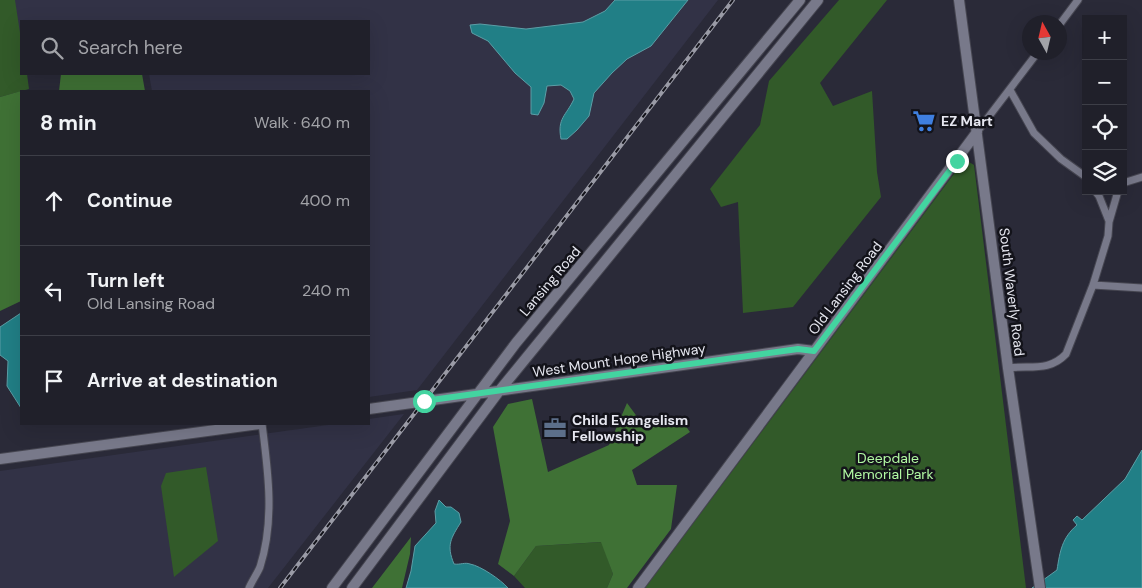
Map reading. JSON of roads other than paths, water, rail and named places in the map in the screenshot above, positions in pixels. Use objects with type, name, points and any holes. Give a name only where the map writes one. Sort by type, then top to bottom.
[{"type":"main road","name":"Lansing Road","points":[[332,588],[516,343],[800,0]]},
{"type":"main road","points":[[352,588],[500,390],[818,0]]},
{"type":"main road","name":"South Waverly Road","points":[[959,0],[1008,368],[1040,588]]},
{"type":"main road","name":"Old Lansing Road","points":[[638,588],[977,132]]},
{"type":"main road","name":"West Mount Hope Highway","points":[[370,409],[798,349],[814,351]]},
{"type":"main road","points":[[0,459],[254,425]]},
{"type":"street","points":[[1067,15],[1078,0]]},
{"type":"street","name":"Old Lansing Road","points":[[977,132],[1032,60]]},
{"type":"street","points":[[1010,90],[1034,133],[1061,159],[1082,176]]},
{"type":"street","points":[[1127,182],[1142,178]]},
{"type":"street","points":[[1098,195],[1109,222]]},
{"type":"street","points":[[1008,368],[1048,366],[1060,361],[1066,354],[1093,285],[1108,236],[1109,222],[1117,195]]},
{"type":"street","points":[[1093,285],[1142,288]]},
{"type":"street","points":[[249,588],[259,568],[269,519],[270,483],[261,425]]},
{"type":"water","points":[[615,0],[688,0],[651,46],[627,59],[612,73],[594,93],[589,116],[567,139],[561,139],[561,122],[574,99],[570,91],[561,85],[547,86],[544,103],[538,115],[531,114],[531,87],[515,73],[488,41],[472,33],[470,25],[480,24],[526,29],[583,22],[605,11]]},
{"type":"water","points":[[20,314],[20,406],[7,386],[8,361],[0,355],[0,327]]},
{"type":"water","points":[[1142,450],[1142,588],[1032,588],[1057,570],[1062,545],[1077,525],[1073,520],[1077,516],[1082,520],[1125,479]]},
{"type":"water","points":[[439,500],[446,507],[451,507],[459,513],[461,522],[452,537],[450,547],[454,564],[468,563],[480,567],[496,577],[508,588],[406,588],[415,546],[436,523],[435,511]]},
{"type":"railway","points":[[280,588],[733,0]]},
{"type":"place","name":"EZ Mart","points":[[924,121]]},
{"type":"place","name":"Child Evangelism Fellowship","points":[[555,428]]},
{"type":"park label","name":"Deepdale Memorial Park","points":[[888,466]]}]
